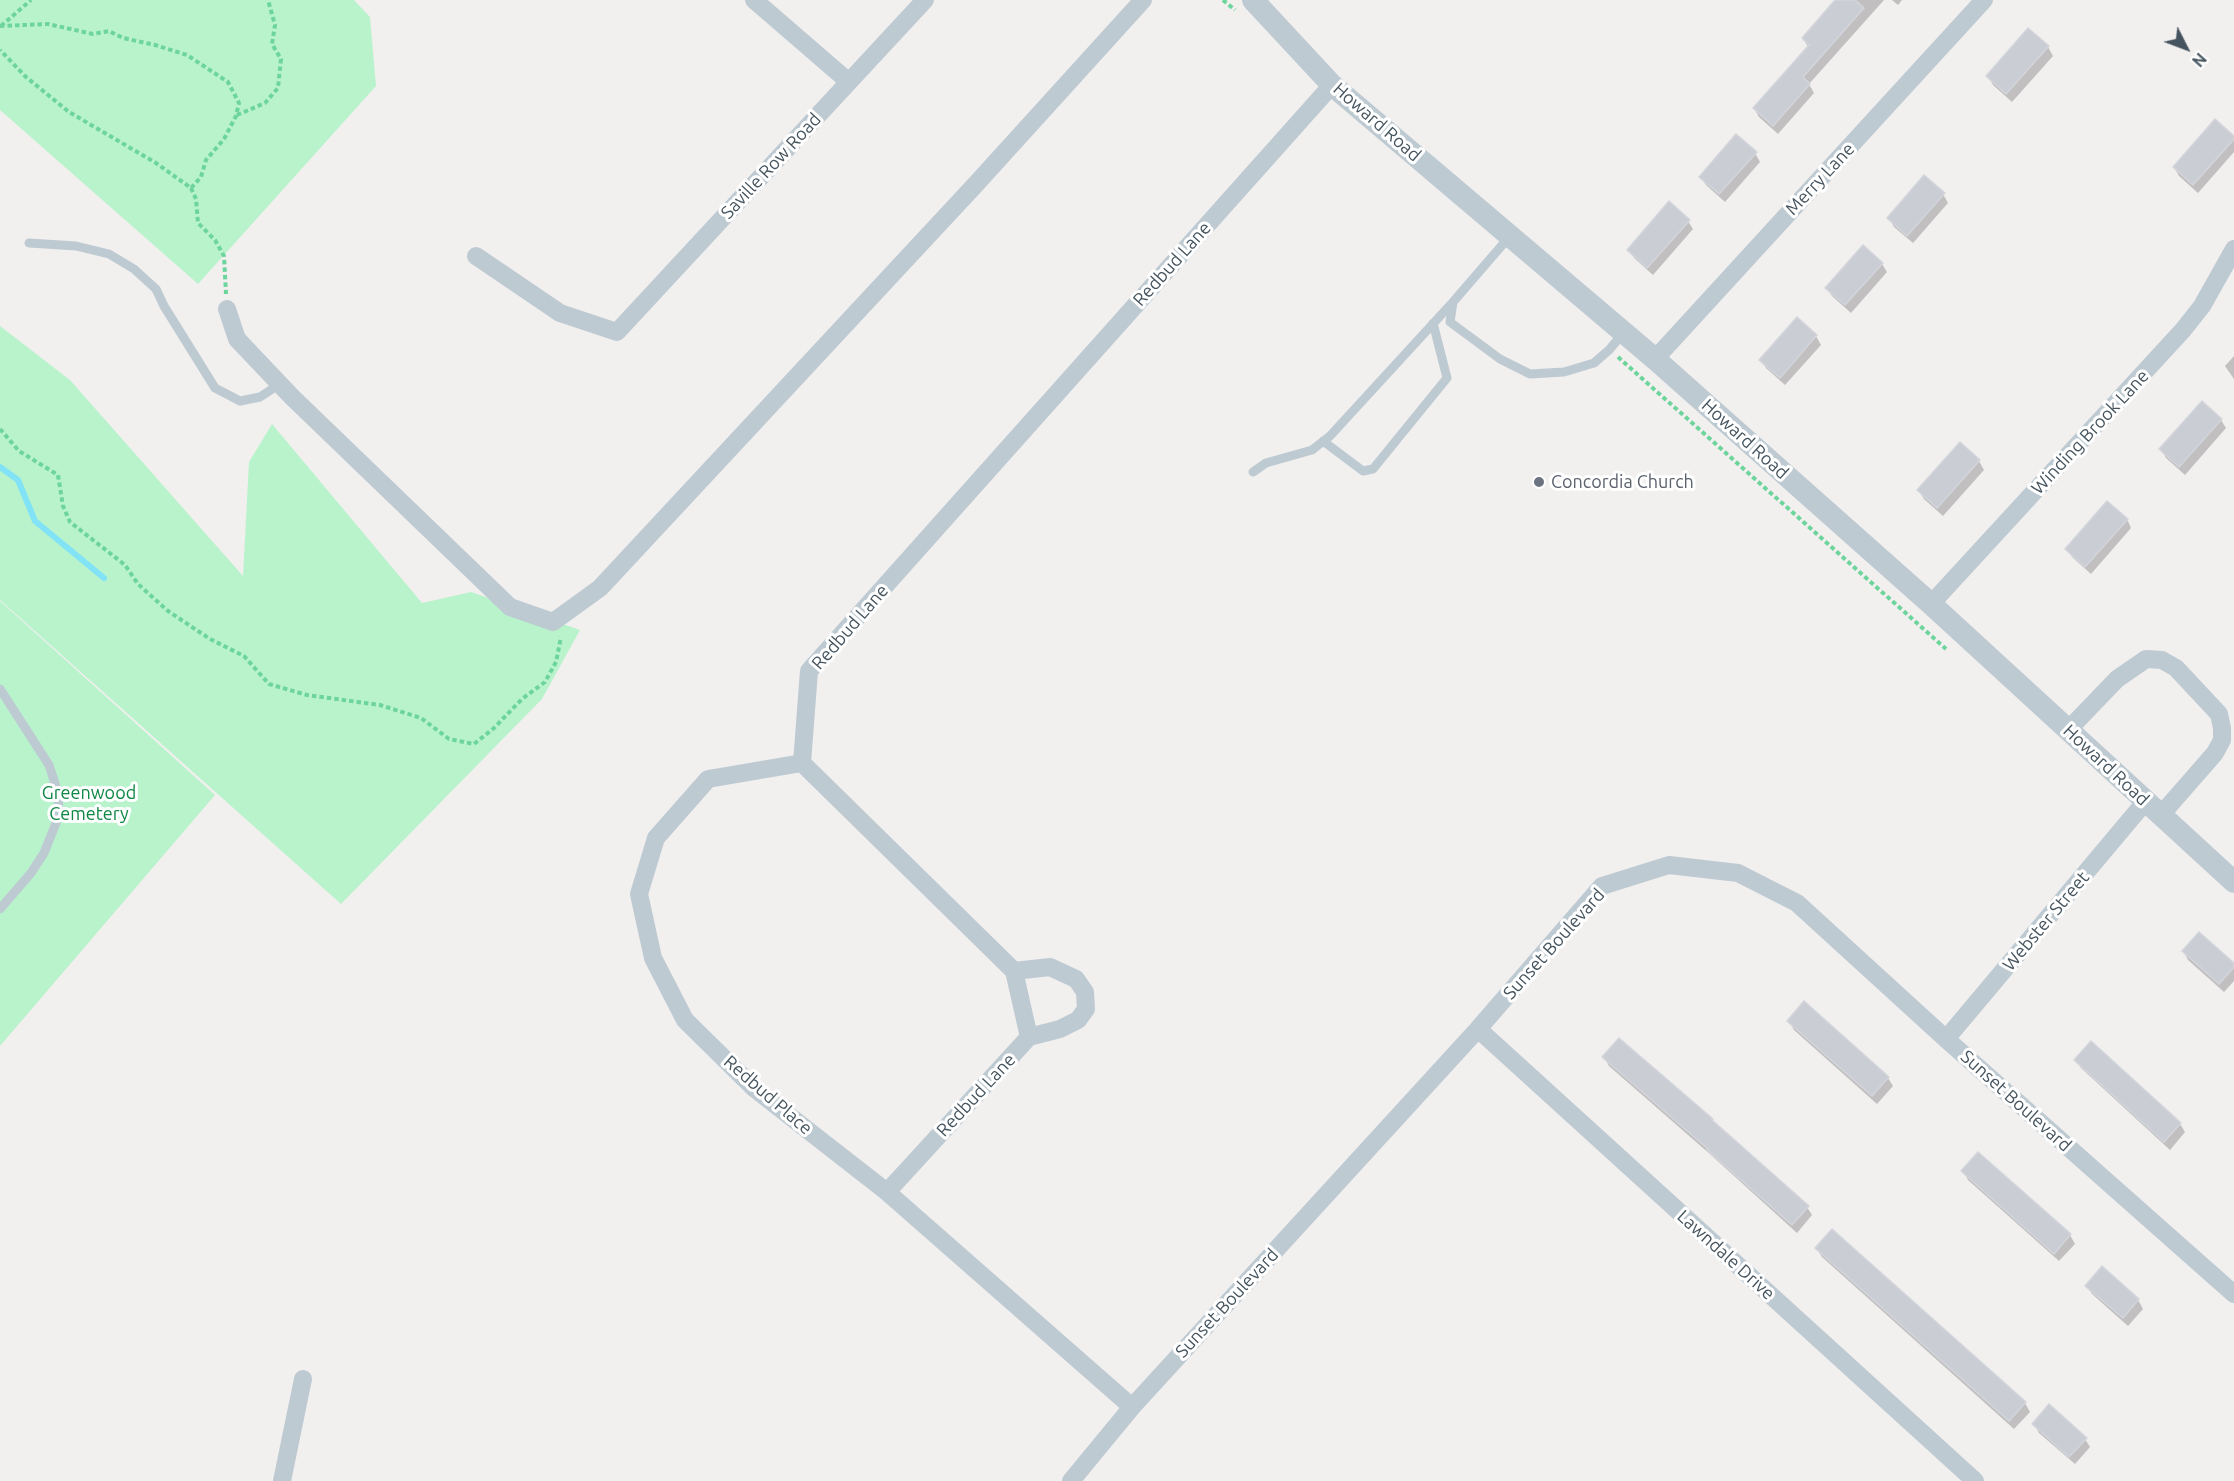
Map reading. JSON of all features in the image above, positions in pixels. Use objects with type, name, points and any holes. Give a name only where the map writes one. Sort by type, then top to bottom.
[{"type":"street","points":[[754,0],[849,82]]},
{"type":"street","name":"Saville Row Road","points":[[476,256],[560,313],[617,332],[925,0]]},
{"type":"street","points":[[226,309],[237,339],[280,384],[510,608],[552,622],[600,588],[991,168],[1143,0]]},
{"type":"street","name":"Howard Road","points":[[1253,0],[1332,85],[1655,359],[1931,604],[2234,882]]},
{"type":"street","name":"Merry Lane","points":[[1655,359],[1984,0]]},
{"type":"street","name":"Redbud Lane","points":[[802,763],[809,671],[1332,85]]},
{"type":"street","name":"Winding Brook Lane","points":[[1931,604],[2183,330],[2202,306],[2234,249]]},
{"type":"street","points":[[2068,730],[2117,679],[2146,658],[2162,660],[2176,668],[2218,714],[2223,728],[2222,740],[2216,753],[2153,809]]},
{"type":"street","points":[[802,763],[1014,971],[1050,967],[1076,979],[1085,992],[1086,1010],[1078,1020],[1060,1029],[1029,1037]]},
{"type":"street","name":"Redbud Place","points":[[802,763],[708,779],[656,838],[639,894],[653,958],[686,1020],[755,1089],[887,1192],[1132,1407]]},
{"type":"street","name":"Webster Street","points":[[1946,1039],[2153,809]]},
{"type":"street","name":"Sunset Boulevard","points":[[1071,1481],[1132,1407],[1478,1029],[1602,886],[1669,866],[1738,873],[1797,903],[1946,1039],[2234,1294]]},
{"type":"street","name":"Redbud Lane","points":[[887,1192],[1029,1037],[1014,971]]},
{"type":"street","name":"Lawndale Drive","points":[[1478,1029],[1963,1477]]},
{"type":"street","points":[[282,1481],[303,1379]]},
{"type":"lane","points":[[1253,472],[1266,463],[1312,450],[1323,441],[1453,303],[1510,236]]},
{"type":"lane","points":[[29,243],[76,246],[109,254],[134,269],[156,288],[164,306],[215,388],[240,400],[260,398],[280,384]]},
{"type":"lane","points":[[1453,303],[1450,321],[1500,359],[1530,374],[1564,372],[1593,363],[1609,350],[1624,332]]},
{"type":"lane","points":[[1323,441],[1363,471],[1373,469],[1447,378],[1433,323]]},
{"type":"lane","points":[[0,689],[48,765],[59,796],[58,818],[44,853],[31,873],[0,909]]},
{"type":"path","points":[[0,26],[31,0]]},
{"type":"path","points":[[236,116],[265,103],[278,88],[281,59],[272,44],[276,25],[268,0]]},
{"type":"path","points":[[0,26],[48,24],[93,34],[109,31],[123,38],[187,55],[228,82],[239,103],[236,116],[224,139],[206,160],[201,177],[190,188]]},
{"type":"path","points":[[0,50],[26,77],[69,112],[156,163],[190,188],[196,199],[198,224],[215,240],[224,256],[226,309]]},
{"type":"path","points":[[0,429],[19,451],[58,475],[63,506],[70,522],[124,565],[138,584],[168,611],[210,639],[244,656],[269,684],[307,695],[380,705],[422,718],[449,739],[474,744],[494,728],[522,699],[545,682],[556,662],[563,628],[559,616]]},
{"type":"green space","points":[[0,0],[354,0],[370,17],[376,86],[198,284],[0,110]]},
{"type":"green space","points":[[0,326],[70,380],[243,576],[249,462],[272,424],[422,603],[471,592],[580,630],[542,699],[341,904],[0,600]]},
{"type":"green space","name":"Greenwood Cemetery","points":[[0,601],[215,795],[0,1046]]},
{"type":"building","points":[[1835,0],[1855,0],[1864,8],[1803,77],[1810,84],[1773,126],[1753,108],[1809,45],[1802,38]]},
{"type":"building","points":[[2028,28],[2049,46],[2006,94],[1986,76]]},
{"type":"building","points":[[2215,119],[2234,136],[2234,139],[2193,185],[2173,167]]},
{"type":"building","points":[[1736,134],[1757,152],[1719,194],[1699,177]]},
{"type":"building","points":[[1924,175],[1945,193],[1907,236],[1887,218]]},
{"type":"building","points":[[1669,201],[1690,220],[1647,268],[1627,250]]},
{"type":"building","points":[[1863,245],[1883,263],[1845,305],[1825,288]]},
{"type":"building","points":[[1797,317],[1817,335],[1780,378],[1759,360]]},
{"type":"building","points":[[2202,401],[2222,419],[2179,467],[2159,449]]},
{"type":"building","points":[[1960,442],[1980,460],[1937,508],[1917,490]]},
{"type":"building","points":[[2107,501],[2128,519],[2085,567],[2065,549]]},
{"type":"building","points":[[2199,932],[2234,963],[2234,967],[2219,984],[2182,951]]},
{"type":"building","points":[[1804,1001],[1889,1077],[1872,1096],[1787,1021]]},
{"type":"building","points":[[1619,1038],[1809,1206],[1792,1225],[1602,1057]]},
{"type":"building","points":[[2091,1041],[2181,1123],[2164,1142],[2074,1060]]},
{"type":"building","points":[[1978,1152],[2071,1234],[2054,1254],[1961,1171]]},
{"type":"building","points":[[1832,1229],[2026,1402],[2009,1421],[1815,1248]]},
{"type":"building","points":[[2102,1266],[2139,1299],[2123,1318],[2085,1286]]},
{"type":"building","points":[[2049,1404],[2087,1438],[2069,1457],[2032,1424]]},
{"type":"waterway","points":[[0,467],[18,480],[35,521],[104,578]]},
{"type":"place","name":"Concordia Church","points":[[1539,482]]}]
